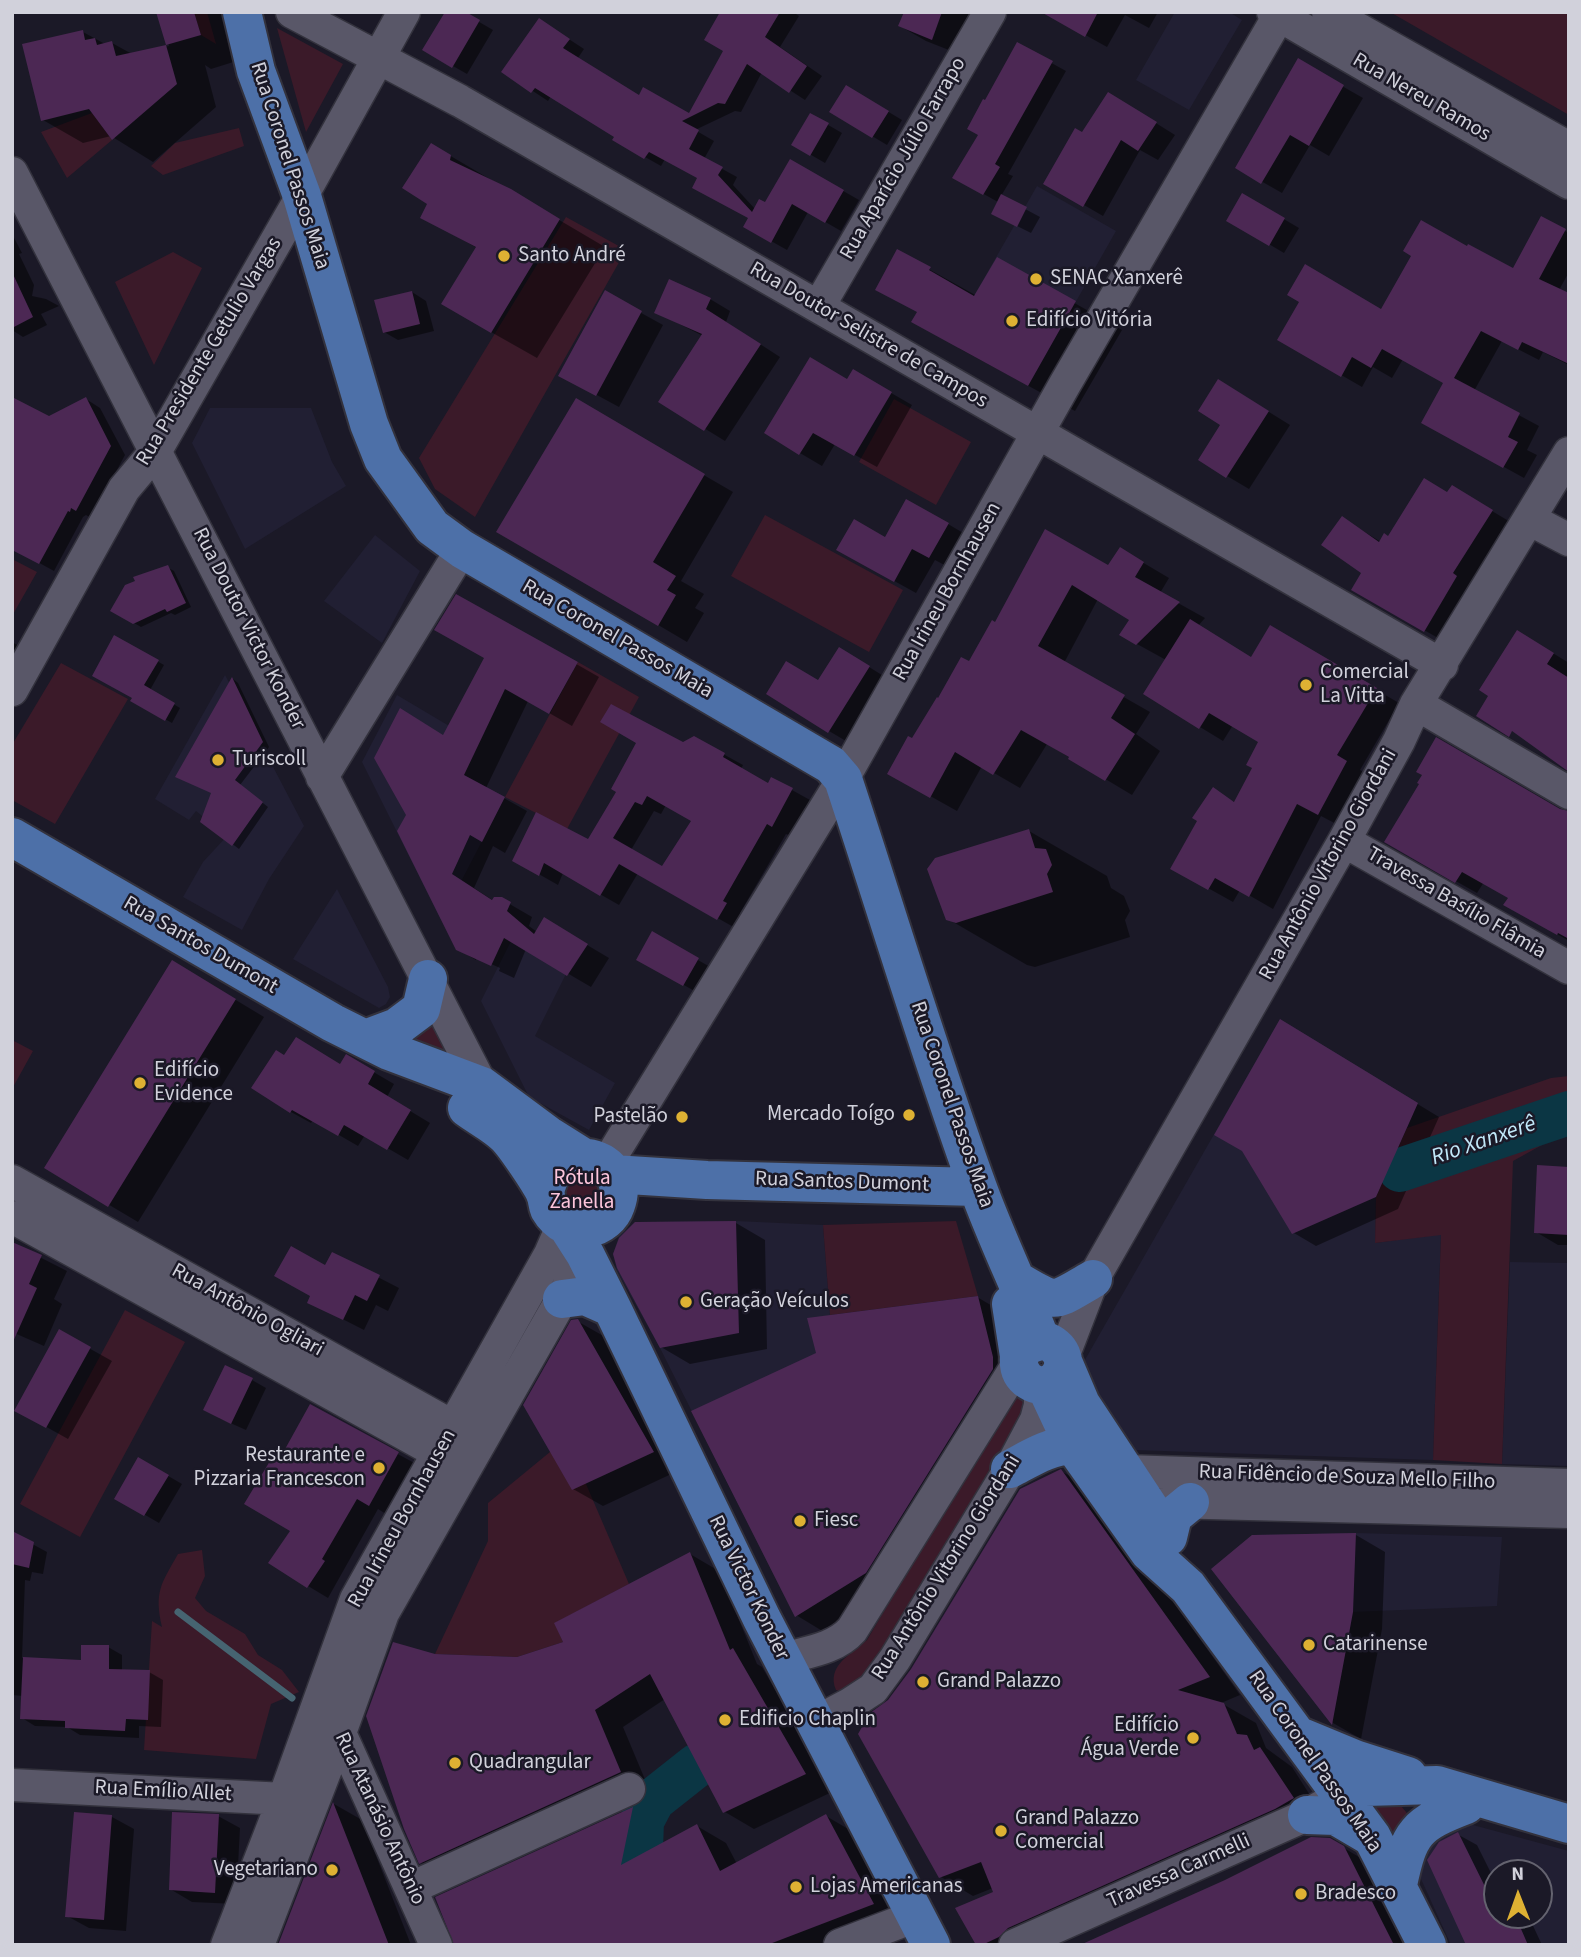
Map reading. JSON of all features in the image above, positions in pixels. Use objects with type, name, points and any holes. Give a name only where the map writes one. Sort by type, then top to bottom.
[{"type":"main road","name":"Rua Coronel Passos Maia","points":[[242,12],[256,71],[302,196],[369,424],[383,459],[432,527],[462,550],[831,765],[843,779],[977,1187],[1011,1269],[1073,1445],[1149,1552],[1188,1587],[1345,1801],[1371,1838],[1398,1885],[1427,1945]]},
{"type":"main road","name":"Rua Santos Dumont","points":[[12,837],[321,1016],[377,1045],[482,1086],[548,1135],[586,1203]]},
{"type":"main road","points":[[377,1045],[421,1009],[428,979]]},
{"type":"main road","name":"Rua Santos Dumont","points":[[377,1045],[506,1137],[586,1203]]},
{"type":"main road","points":[[482,1086],[506,1137]]},
{"type":"main road","name":"Rua Santos Dumont","points":[[586,1203],[707,1180],[977,1187]]},
{"type":"main road","name":"Rua Victor Konder","points":[[586,1203],[612,1308],[783,1659],[923,1931]]},
{"type":"main road","points":[[1011,1269],[1044,1297],[1059,1299],[1093,1279]]},
{"type":"main road","points":[[553,1314],[585,1296],[612,1308]]},
{"type":"main road","name":"Rua Coronel Passos Maia","points":[[1042,1361],[1081,1404],[1168,1536],[1188,1587]]},
{"type":"main road","points":[[1010,1469],[1037,1454],[1059,1446],[1073,1445],[1116,1486],[1135,1486]]},
{"type":"main road","points":[[1168,1536],[1173,1516],[1190,1502]]},
{"type":"main road","points":[[1296,1735],[1355,1759],[1467,1798],[1569,1824]]},
{"type":"main road","points":[[1345,1801],[1390,1807],[1467,1798]]},
{"type":"main road","points":[[1398,1885],[1404,1852],[1418,1829],[1467,1798]]},
{"type":"main road","points":[[1307,1815],[1336,1816],[1371,1838]]},
{"type":"street","name":"Rua Doutor Selistre de Campos","points":[[292,12],[379,56],[1442,665]]},
{"type":"street","name":"Rua Presidente Getulio Vargas","points":[[12,690],[124,489],[155,452],[404,12]]},
{"type":"street","name":"Rua Aparício Júlio Farrapo","points":[[819,306],[990,12]]},
{"type":"street","name":"Rua Nereu Ramos","points":[[1328,12],[1429,86]]},
{"type":"street","name":"Rua Nereu Ramos","points":[[1278,13],[1429,86],[1564,163]]},
{"type":"street","name":"Rua Irineu Bornhausen","points":[[227,1945],[299,1799],[340,1733],[383,1613],[517,1312],[550,1254],[586,1203],[843,779],[1278,13]]},
{"type":"street","name":"Rua Doutor Victor Konder","points":[[12,173],[482,1086]]},
{"type":"street","name":"Rua Antônio Vitorino Giordani","points":[[783,1659],[831,1645],[844,1639],[852,1630],[1042,1361],[1059,1315],[1093,1279],[1344,841],[1399,741],[1416,704],[1569,453]]},
{"type":"street","points":[[1529,519],[1569,541]]},
{"type":"street","points":[[322,777],[462,550]]},
{"type":"street","points":[[1416,704],[1569,793]]},
{"type":"street","name":"Travessa Basílio Flâmia","points":[[1344,841],[1569,968]]},
{"type":"street","name":"Rua Antônio Ogliari","points":[[12,1181],[236,1305],[318,1367],[453,1459]]},
{"type":"street","points":[[19,1221],[44,1199]]},
{"type":"street","name":"Rua Irineu Bornhausen","points":[[258,1945],[299,1799],[322,1694],[356,1599],[553,1314],[586,1203]]},
{"type":"street","name":"Rua Antônio Ogliari","points":[[19,1221],[221,1332],[318,1367]]},
{"type":"street","points":[[124,1278],[139,1251]]},
{"type":"street","points":[[221,1332],[236,1305]]},
{"type":"street","points":[[517,1312],[553,1314]]},
{"type":"street","name":"Rua Antônio Vitorino Giordani","points":[[816,1723],[873,1689],[895,1659],[1037,1420],[1042,1361]]},
{"type":"street","name":"Rua Fidêncio de Souza Mello Filho","points":[[1135,1486],[1190,1502],[1248,1489]]},
{"type":"street","name":"Rua Fidêncio de Souza Mello Filho","points":[[1135,1486],[1559,1498]]},
{"type":"street","name":"Rua Atanásio Antônio","points":[[322,1694],[436,1945]]},
{"type":"street","name":"Rua Emílio Allet","points":[[12,1785],[299,1799]]},
{"type":"street","points":[[411,1888],[629,1789]]},
{"type":"street","name":"Travessa Carmelli","points":[[1015,1945],[1307,1815],[1345,1801]]},
{"type":"street","points":[[840,1945],[923,1931]]},
{"type":"shaded area","points":[[1175,12],[1229,12],[1242,20],[1189,110],[1136,80]]},
{"type":"shaded area","name":"SENAC Xanxerê","points":[[1037,186],[1116,231],[1028,386],[1003,372],[995,362],[992,366],[948,341]]},
{"type":"shaded area","points":[[210,408],[311,408],[332,462],[346,486],[245,549],[192,443]]},
{"type":"shaded area","points":[[375,535],[420,571],[382,643],[324,601]]},
{"type":"shaded area","points":[[225,675],[304,826],[269,879],[242,930],[183,897],[203,862],[227,836],[196,811],[189,820],[155,799]]},
{"type":"shaded area","points":[[397,695],[456,730],[438,761],[505,797],[441,920],[362,762]]},
{"type":"shaded area","points":[[337,889],[388,987],[390,997],[386,1004],[379,1008],[293,959]]},
{"type":"shaded area","points":[[511,941],[566,974],[535,1036],[615,1083],[589,1130],[529,1097],[481,1001]]},
{"type":"shaded area","points":[[1280,1019],[1418,1103],[1376,1197],[1375,1243],[1441,1234],[1433,1460],[1133,1450],[1095,1402],[1082,1365]]},
{"type":"shaded area","points":[[736,1221],[823,1225],[830,1315],[978,1296],[993,1357],[993,1380],[878,1566],[795,1617],[660,1348],[617,1271],[613,1254],[619,1236],[635,1222]]},
{"type":"shaded area","points":[[1510,1262],[1569,1263],[1569,1466],[1502,1464]]},
{"type":"shaded area","points":[[1356,1533],[1502,1537],[1497,1606],[1353,1612],[1332,1725],[1211,1569],[1252,1535]]},
{"type":"shaded area","points":[[1451,1819],[1569,1851],[1569,1945],[1451,1945],[1411,1857]]},
{"type":"green space","points":[[194,12],[207,12],[216,44],[201,35]]},
{"type":"green space","points":[[1390,12],[1569,12],[1569,115]]},
{"type":"green space","points":[[277,28],[343,64],[306,132]]},
{"type":"green space","points":[[92,113],[112,140],[67,178],[41,132]]},
{"type":"green space","points":[[239,128],[244,146],[163,175],[151,166],[175,143]]},
{"type":"green space","points":[[566,217],[626,250],[475,517],[435,489],[419,458]]},
{"type":"green space","points":[[173,252],[202,268],[154,365],[115,282]]},
{"type":"green space","points":[[894,399],[971,442],[936,505],[859,462]]},
{"type":"green space","points":[[765,515],[903,590],[869,652],[731,576]]},
{"type":"green space","points":[[12,559],[37,572],[12,616]]},
{"type":"green space","points":[[578,662],[639,697],[567,829],[505,797]]},
{"type":"green space","points":[[61,663],[128,699],[55,824],[12,800],[12,745]]},
{"type":"green space","points":[[428,1015],[465,1070],[402,1035]]},
{"type":"green space","points":[[12,1040],[33,1051],[12,1089]]},
{"type":"green space","points":[[1569,1076],[1569,1130],[1513,1161],[1502,1464],[1433,1460],[1441,1235],[1375,1243],[1376,1197],[1407,1128],[1551,1078]]},
{"type":"green space","name":"Rótula Zanella","points":[[593,1173],[602,1198],[588,1212],[567,1208],[562,1182]]},
{"type":"green space","points":[[956,1221],[978,1296],[830,1315],[823,1225]]},
{"type":"green space","points":[[125,1310],[185,1342],[80,1537],[20,1504]]},
{"type":"green space","points":[[1012,1393],[1024,1395],[1033,1416],[918,1631],[846,1694],[836,1690],[834,1674],[837,1667],[867,1640]]},
{"type":"green space","points":[[550,1452],[570,1457],[586,1484],[629,1584],[555,1623],[563,1642],[517,1657],[435,1654],[488,1541],[488,1503]]},
{"type":"green space","points":[[202,1550],[205,1576],[195,1598],[206,1611],[245,1634],[258,1655],[282,1670],[299,1692],[271,1704],[256,1759],[144,1750],[152,1621],[162,1627],[159,1605],[161,1589],[178,1554]]},
{"type":"green space","points":[[1362,1805],[1401,1806],[1411,1818],[1396,1851]]},
{"type":"building","points":[[156,12],[194,12],[201,35],[166,45]]},
{"type":"building","points":[[445,12],[466,12],[480,20],[452,68],[422,50]]},
{"type":"building","points":[[720,12],[780,12],[765,37],[807,66],[789,93],[747,64],[725,104],[718,103],[682,121],[699,130],[689,149],[723,167],[718,175],[752,212],[759,199],[765,202],[790,159],[844,190],[825,223],[792,204],[771,243],[743,227],[748,218],[692,188],[697,178],[649,152],[644,159],[535,88],[531,93],[501,72],[539,18],[570,39],[563,48],[639,95],[643,87],[689,113],[723,51],[704,40]]},
{"type":"building","points":[[904,12],[942,12],[932,40],[898,26]]},
{"type":"building","points":[[1041,12],[1098,12],[1085,37]]},
{"type":"building","points":[[83,30],[85,40],[95,38],[97,45],[112,41],[116,56],[166,45],[177,84],[112,140],[89,109],[41,121],[22,44]]},
{"type":"building","points":[[1017,42],[1053,61],[995,164],[1000,167],[983,195],[952,178],[978,135],[967,129]]},
{"type":"building","points":[[1298,58],[1344,85],[1309,146],[1290,135],[1261,184],[1235,168]]},
{"type":"building","points":[[846,85],[889,111],[872,138],[829,112]]},
{"type":"building","points":[[1108,92],[1157,122],[1138,151],[1121,140],[1083,207],[1043,184],[1075,128],[1082,132]]},
{"type":"building","points":[[810,113],[829,123],[810,156],[791,145]]},
{"type":"building","points":[[431,143],[451,155],[450,160],[511,189],[560,219],[491,333],[441,304],[476,247],[420,218],[427,204],[402,188]]},
{"type":"building","points":[[1242,193],[1285,218],[1269,246],[1226,221]]},
{"type":"building","points":[[1001,194],[1027,207],[1017,227],[991,214]]},
{"type":"building","points":[[1541,216],[1566,229],[1539,279],[1569,293],[1569,364],[1522,342],[1518,350],[1481,331],[1454,378],[1520,413],[1508,437],[1518,442],[1503,468],[1421,423],[1443,383],[1382,349],[1371,368],[1352,357],[1341,377],[1277,340],[1299,302],[1287,295],[1305,264],[1381,309],[1411,256],[1403,251],[1421,220],[1513,268]]},
{"type":"building","name":"Edifício Vitória","points":[[897,249],[931,267],[929,270],[974,296],[997,257],[1076,301],[1028,386],[911,322],[917,312],[875,290]]},
{"type":"building","points":[[12,272],[33,317],[12,328]]},
{"type":"building","points":[[669,279],[711,298],[706,309],[761,344],[704,431],[658,402],[702,334],[654,313]]},
{"type":"building","points":[[605,290],[642,311],[596,396],[558,376]]},
{"type":"building","points":[[412,291],[420,324],[383,333],[374,300]]},
{"type":"building","points":[[810,357],[847,379],[853,369],[892,392],[854,456],[813,433],[799,455],[764,433]]},
{"type":"building","points":[[1218,379],[1269,411],[1226,478],[1198,460],[1220,425],[1198,411]]},
{"type":"building","points":[[12,397],[49,416],[86,397],[111,446],[76,511],[71,508],[70,512],[68,511],[39,564],[12,550]]},
{"type":"building","points":[[576,398],[705,474],[653,562],[676,576],[667,590],[676,595],[658,626],[496,532]]},
{"type":"building","points":[[1424,478],[1447,492],[1452,485],[1493,510],[1453,573],[1457,576],[1424,632],[1351,590],[1361,573],[1321,545],[1342,516],[1379,542],[1384,533],[1388,536]]},
{"type":"building","points":[[906,499],[949,523],[929,558],[912,549],[894,582],[836,550],[854,519],[885,537]]},
{"type":"building","points":[[1045,529],[1108,565],[1120,547],[1144,562],[1135,577],[1180,602],[1136,645],[1119,635],[1129,620],[1072,585],[1038,646],[1125,695],[1111,718],[1135,734],[1105,781],[1021,730],[993,775],[955,752],[930,798],[887,774],[908,736],[912,738],[961,657],[969,661],[992,620],[995,622]]},
{"type":"building","points":[[168,565],[186,603],[167,612],[165,609],[133,624],[110,611],[125,585],[135,581],[133,577]]},
{"type":"building","points":[[456,594],[578,662],[549,714],[505,689],[464,775],[505,797],[482,842],[470,835],[452,874],[492,900],[494,897],[502,897],[511,902],[507,911],[534,934],[544,917],[588,944],[567,976],[504,938],[491,966],[456,950],[397,831],[406,815],[374,758],[400,708],[443,735],[484,658],[434,630]]},
{"type":"building","points":[[1190,619],[1251,657],[1270,625],[1377,688],[1337,755],[1347,761],[1318,815],[1297,804],[1249,897],[1215,878],[1208,890],[1170,869],[1197,821],[1192,818],[1213,787],[1234,802],[1252,768],[1246,765],[1258,742],[1209,713],[1199,729],[1143,694]]},
{"type":"building","points":[[1517,630],[1554,653],[1547,664],[1569,678],[1569,772],[1512,731],[1509,737],[1476,716],[1488,696],[1479,690]]},
{"type":"building","points":[[114,635],[159,660],[144,685],[175,703],[165,721],[130,701],[132,698],[92,676]]},
{"type":"building","points":[[839,647],[870,666],[828,733],[766,694],[786,661],[818,680]]},
{"type":"building","name":"Turiscoll","points":[[232,677],[263,742],[235,780],[263,802],[232,846],[200,822],[211,793],[175,777]]},
{"type":"building","points":[[611,704],[683,742],[694,736],[725,753],[723,757],[768,783],[771,777],[793,788],[772,827],[767,824],[723,901],[727,903],[717,920],[619,864],[600,896],[544,863],[539,876],[512,861],[536,812],[588,839],[616,792],[611,789],[636,743],[600,722]],"holes":[[[647,796],[691,821],[662,866],[613,838],[635,802],[642,805]]]},
{"type":"building","points":[[1436,737],[1560,809],[1569,811],[1569,939],[1503,905],[1508,898],[1462,872],[1455,883],[1384,842],[1419,784],[1417,783],[1422,775],[1416,772]]},
{"type":"building","points":[[1029,829],[1035,848],[1046,849],[1052,865],[1047,874],[1053,892],[956,923],[946,920],[927,869],[935,858]]},
{"type":"building","points":[[652,931],[699,958],[683,986],[636,960]]},
{"type":"building","name":"Edifício Evidence","points":[[172,960],[236,999],[108,1207],[44,1168]]},
{"type":"building","points":[[1280,1019],[1418,1103],[1376,1197],[1292,1234],[1242,1151],[1214,1135]]},
{"type":"building","points":[[296,1037],[340,1064],[346,1054],[375,1071],[368,1084],[411,1110],[387,1150],[344,1125],[338,1136],[292,1110],[290,1113],[251,1088],[276,1050],[284,1055]]},
{"type":"building","points":[[1537,1165],[1569,1167],[1569,1235],[1534,1233]]},
{"type":"building","name":"Geração Veículos","points":[[736,1221],[739,1333],[660,1348],[617,1268],[613,1254],[619,1238],[635,1222]]},
{"type":"building","points":[[12,1242],[42,1255],[29,1284],[37,1288],[12,1344]]},
{"type":"building","points":[[291,1246],[325,1265],[332,1252],[380,1275],[367,1301],[355,1295],[343,1320],[307,1303],[310,1296],[274,1276]]},
{"type":"building","points":[[978,1296],[993,1357],[993,1369],[866,1573],[795,1617],[691,1411],[816,1353],[807,1318]]},
{"type":"building","points":[[578,1319],[654,1452],[572,1490],[523,1405],[571,1320]]},
{"type":"building","points":[[59,1329],[91,1347],[46,1428],[14,1411]]},
{"type":"building","points":[[225,1365],[253,1378],[231,1424],[203,1410]]},
{"type":"building","points":[[310,1404],[399,1452],[369,1506],[357,1499],[322,1559],[325,1561],[307,1588],[268,1563],[290,1531],[244,1504],[273,1456],[279,1460]]},
{"type":"building","points":[[138,1457],[169,1475],[144,1516],[114,1499]]},
{"type":"building","points":[[1061,1469],[1210,1677],[1178,1690],[1224,1703],[1237,1734],[1247,1735],[1254,1750],[1260,1747],[1294,1798],[1275,1809],[1008,1928],[999,1937],[982,1945],[976,1945],[955,1908],[993,1892],[981,1862],[939,1878],[858,1734],[870,1713],[888,1700],[911,1669],[1020,1489]]},
{"type":"building","points":[[12,1531],[34,1542],[29,1568],[12,1564]]},
{"type":"building","name":"Catarinense","points":[[1356,1533],[1353,1612],[1332,1725],[1211,1569],[1252,1535]]},
{"type":"building","points":[[690,1552],[730,1650],[733,1648],[806,1774],[723,1813],[650,1674],[595,1710],[621,1772],[419,1864],[404,1829],[366,1716],[393,1642],[435,1654],[517,1657],[563,1642],[554,1623]]},
{"type":"building","points":[[81,1645],[109,1645],[109,1669],[150,1670],[148,1720],[126,1719],[125,1731],[65,1728],[65,1721],[20,1719],[23,1657],[81,1660]]},
{"type":"building","name":"Vegetariano","points":[[333,1802],[389,1945],[278,1945]]},
{"type":"building","points":[[633,1807],[621,1865],[697,1824],[720,1871],[826,1814],[874,1904],[767,1945],[454,1945],[435,1897]]},
{"type":"building","points":[[74,1812],[112,1815],[104,1920],[65,1917]]},
{"type":"building","points":[[172,1812],[219,1814],[215,1893],[169,1890]]},
{"type":"building","points":[[1458,1832],[1483,1883],[1483,1929],[1521,1929],[1528,1945],[1466,1945],[1427,1860],[1439,1842]]},
{"type":"building","points":[[1311,1837],[1330,1838],[1344,1846],[1394,1945],[1080,1945],[1225,1880]]},
{"type":"waterway","name":"Rio Xanxerê","points":[[1400,1170],[1569,1113]]},
{"type":"waterway","points":[[178,1612],[292,1698]]},
{"type":"waterway","name":"Rio Xanxerê","points":[[651,1914],[640,1879],[642,1821],[653,1800],[696,1766]]},
{"type":"place","name":"Santo André","points":[[504,256]]},
{"type":"place","name":"SENAC Xanxerê","points":[[1036,279]]},
{"type":"place","name":"Edifício Vitória","points":[[1012,321]]},
{"type":"place","name":"Comercial La Vitta","points":[[1306,685]]},
{"type":"place","name":"Turiscoll","points":[[218,760]]},
{"type":"place","name":"Edifício Evidence","points":[[140,1083]]},
{"type":"place","name":"Mercado Toígo","points":[[909,1115]]},
{"type":"place","name":"Pastelão","points":[[682,1117]]},
{"type":"place","name":"Geração Veículos","points":[[686,1302]]},
{"type":"place","name":"Restaurante e Pizzaria Francescon","points":[[379,1468]]},
{"type":"place","name":"Fiesc","points":[[800,1521]]},
{"type":"place","name":"Catarinense","points":[[1309,1645]]},
{"type":"place","name":"Grand Palazzo","points":[[923,1682]]},
{"type":"place","name":"Edificio Chaplin","points":[[725,1720]]},
{"type":"place","name":"Edifício Água Verde","points":[[1193,1738]]},
{"type":"place","name":"Quadrangular","points":[[455,1763]]},
{"type":"place","name":"Grand Palazzo Comercial","points":[[1001,1831]]},
{"type":"place","name":"Vegetariano","points":[[332,1870]]},
{"type":"place","name":"Lojas Americanas","points":[[796,1887]]},
{"type":"place","name":"Bradesco","points":[[1301,1894]]}]
